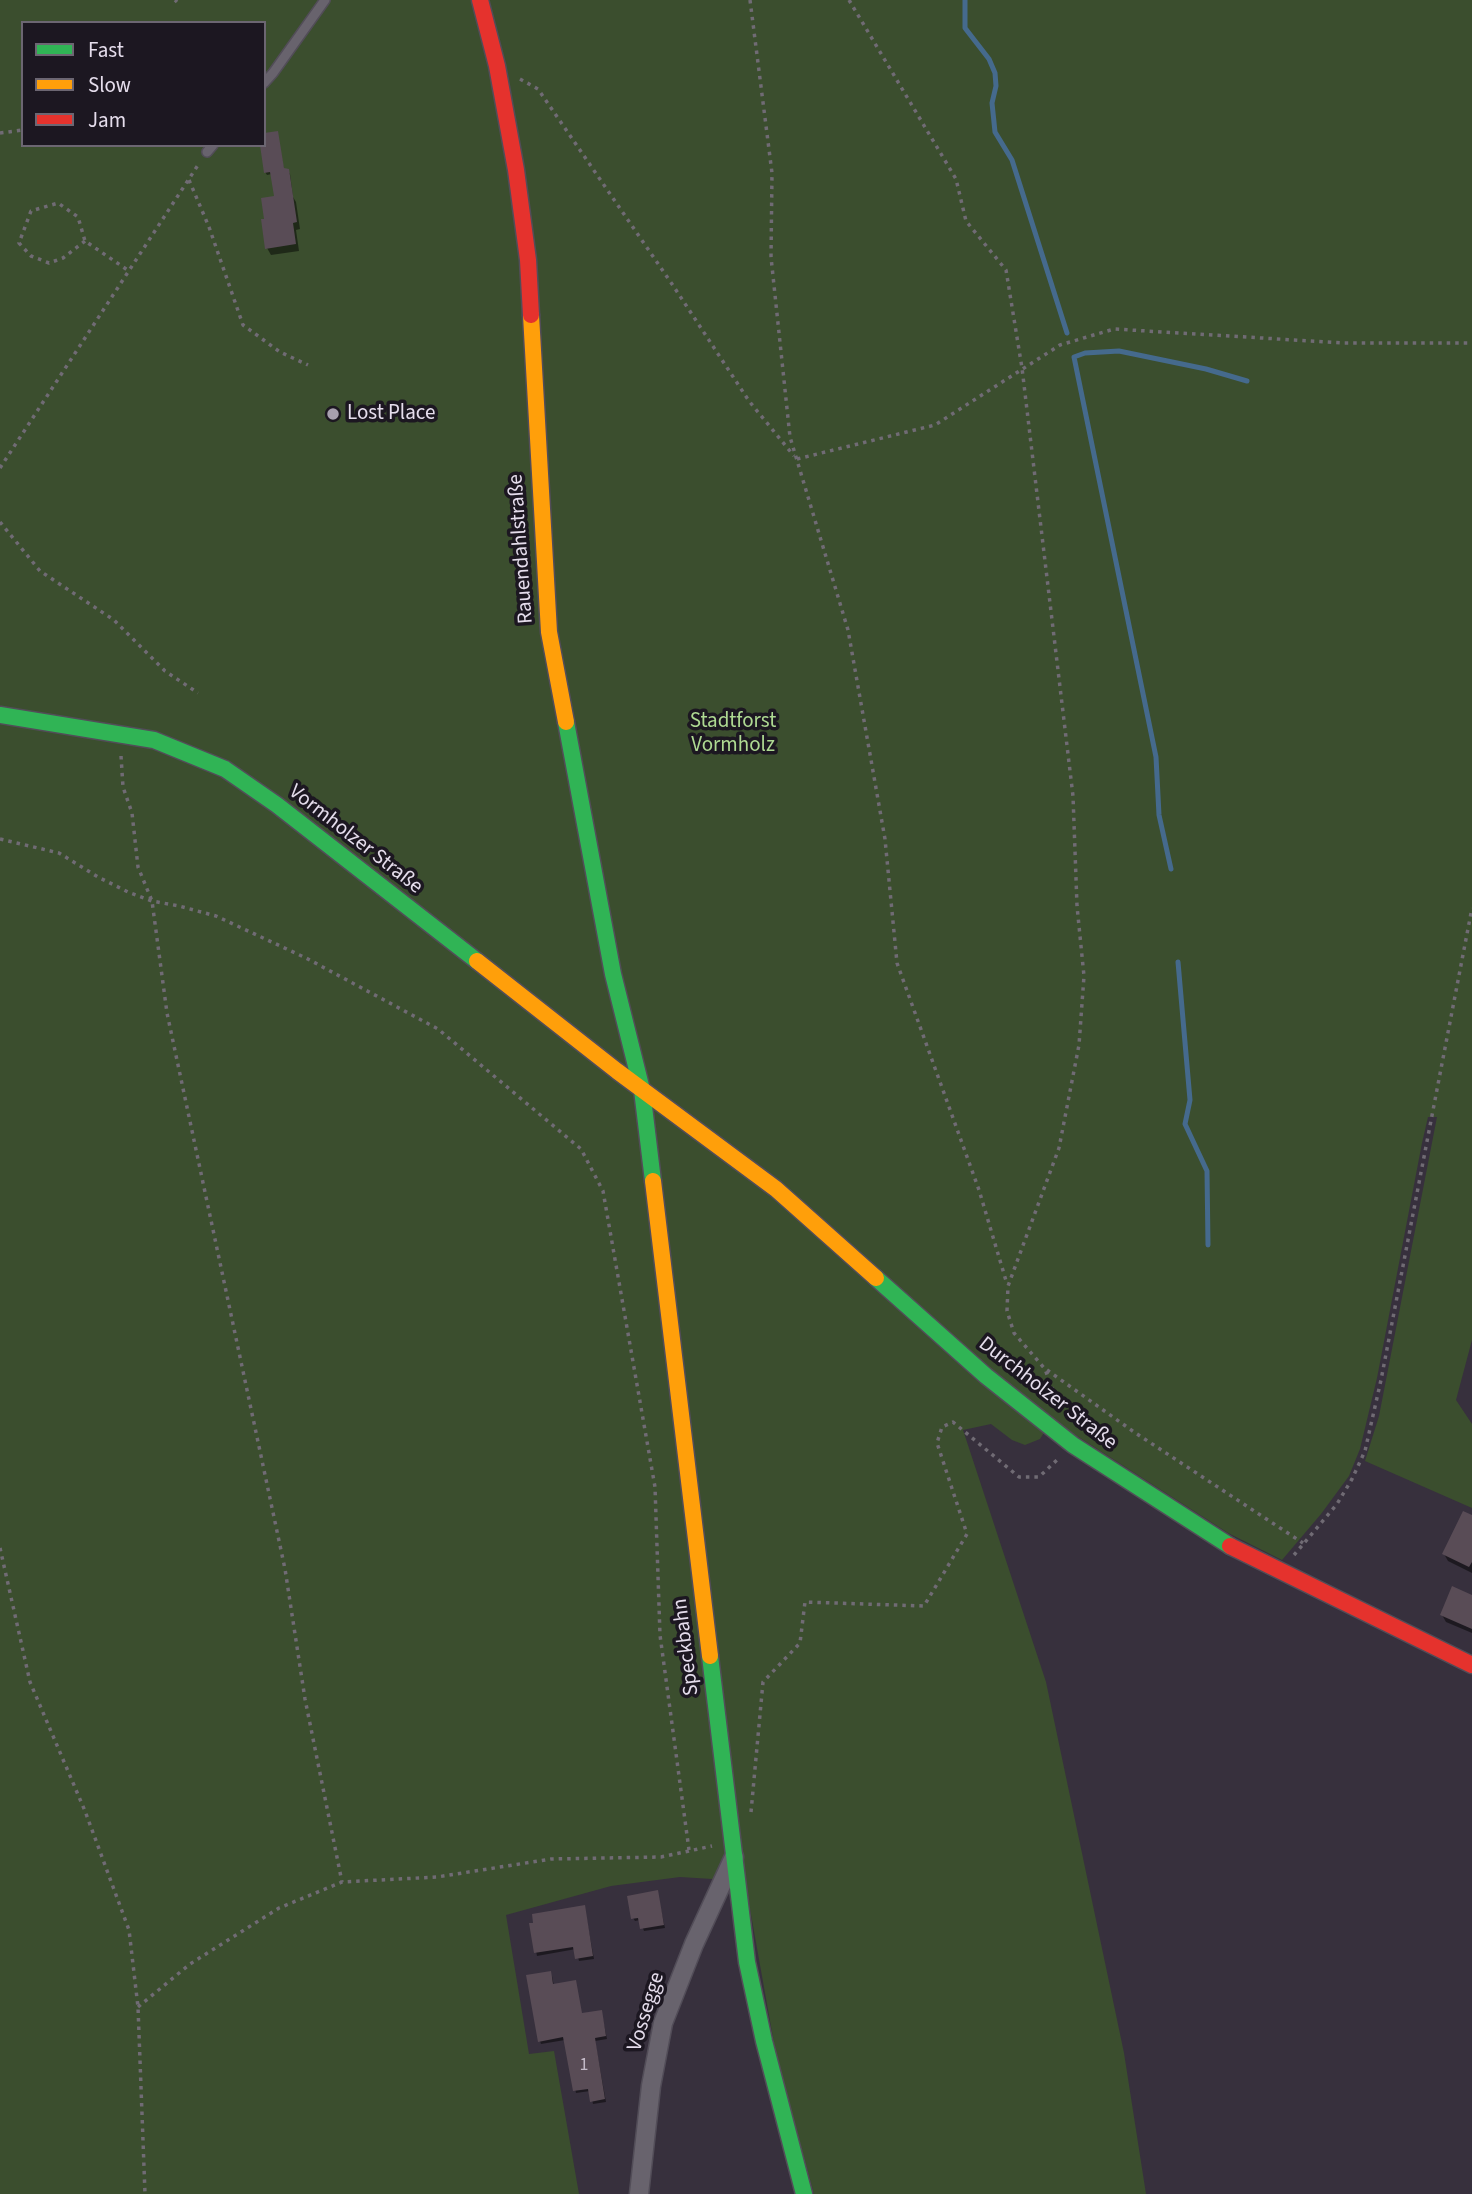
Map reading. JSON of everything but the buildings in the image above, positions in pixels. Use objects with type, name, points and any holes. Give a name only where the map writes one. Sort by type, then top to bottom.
[{"type":"street","name":"Rauendahlstraße","points":[[480,0],[497,66],[516,170],[528,260],[549,632],[612,974],[642,1090]]},
{"type":"street","name":"Vormholzer Straße","points":[[0,715],[154,740],[225,769],[277,805],[642,1090]]},
{"type":"street","name":"Durchholzer Straße","points":[[642,1090],[776,1189],[986,1376],[1073,1445],[1230,1546],[1472,1665]]},
{"type":"street","name":"Speckbahn","points":[[642,1090],[747,1962],[764,2041],[804,2194]]},
{"type":"street","name":"Vossegge","points":[[639,2194],[653,2075],[663,2023],[694,1944],[736,1854]]},
{"type":"lane","points":[[266,80],[325,0]]},
{"type":"path","points":[[750,0],[772,173],[771,257],[790,437],[848,630],[885,839],[897,963],[979,1190],[1007,1286],[1007,1311],[1014,1333],[1045,1369],[1134,1432],[1303,1543]]},
{"type":"path","points":[[849,0],[956,179],[966,221],[1006,270],[1022,368],[1073,796],[1077,906],[1084,976],[1079,1045],[1059,1148],[1007,1286]]},
{"type":"path","points":[[497,66],[538,89],[749,401],[797,459]]},
{"type":"path","points":[[0,133],[21,130]]},
{"type":"path","points":[[0,468],[210,149]]},
{"type":"path","points":[[189,180],[209,227],[243,325],[280,352],[308,365]]},
{"type":"path","points":[[85,241],[63,258],[49,263],[31,256],[19,243],[31,211],[58,203],[78,216],[85,241],[129,271]]},
{"type":"path","points":[[797,459],[935,425],[1060,345],[1114,329],[1344,343],[1472,343]]},
{"type":"path","points":[[0,522],[40,571],[114,620],[165,671],[198,693]]},
{"type":"path","points":[[120,733],[123,788],[132,813],[138,867],[152,901],[167,1013],[285,1569],[305,1699],[342,1882]]},
{"type":"path","points":[[0,839],[60,853],[98,877],[152,901],[216,916],[306,958],[438,1029],[581,1149],[603,1191],[655,1487],[660,1635],[689,1850],[661,1857],[551,1858],[437,1877],[342,1882],[279,1908],[191,1964],[138,2007]]},
{"type":"path","points":[[1281,1572],[1337,1504],[1365,1451],[1387,1354],[1472,908]]},
{"type":"path","points":[[1045,1369],[1059,1407]]},
{"type":"path","points":[[751,1816],[763,1682],[800,1643],[805,1602],[924,1606],[967,1534],[937,1443],[942,1427],[953,1422],[1019,1477],[1039,1477],[1073,1445]]},
{"type":"path","points":[[0,1548],[30,1682],[85,1811],[129,1930],[138,2007],[145,2194]]},
{"type":"green space","name":"Stadtforst Vormholz","points":[[0,0],[1472,0],[1472,1340],[1456,1400],[1472,1424],[1472,1508],[1365,1461],[1379,1416],[1437,1117],[1428,1117],[1377,1378],[1360,1449],[1349,1476],[1282,1560],[1228,1533],[1052,1420],[1040,1439],[1025,1445],[1012,1440],[991,1424],[963,1430],[1046,1682],[1124,2053],[1146,2194],[814,2194],[777,2060],[745,1881],[680,1877],[611,1886],[506,1915],[529,2054],[554,2051],[579,2194],[0,2194]]},
{"type":"waterway","points":[[965,0],[965,28],[989,59],[995,73],[996,86],[992,103],[995,132],[1012,160],[1067,333]]},
{"type":"waterway","points":[[1171,869],[1159,815],[1156,757],[1074,357],[1085,353],[1119,351],[1206,369],[1247,381]]},
{"type":"waterway","points":[[1178,962],[1190,1100],[1185,1124],[1207,1171],[1208,1245]]},
{"type":"traffic: fast","points":[[0,715],[154,740],[225,769],[277,805],[477,961]]},
{"type":"traffic: fast","points":[[566,722],[613,974],[642,1090],[653,1181]]},
{"type":"traffic: fast","points":[[876,1278],[986,1376],[1073,1445],[1230,1546]]},
{"type":"traffic: fast","points":[[710,1656],[747,1962],[764,2041],[804,2194]]},
{"type":"traffic: slow","points":[[531,315],[549,632],[566,722]]},
{"type":"traffic: slow","points":[[477,961],[617,1071],[776,1189],[876,1278]]},
{"type":"traffic: slow","points":[[653,1181],[710,1656]]},
{"type":"traffic: jam","points":[[480,0],[497,66],[516,170],[528,260],[531,315]]},
{"type":"traffic: jam","points":[[1230,1546],[1472,1665]]},
{"type":"place","name":"Lost Place","points":[[333,414]]}]
